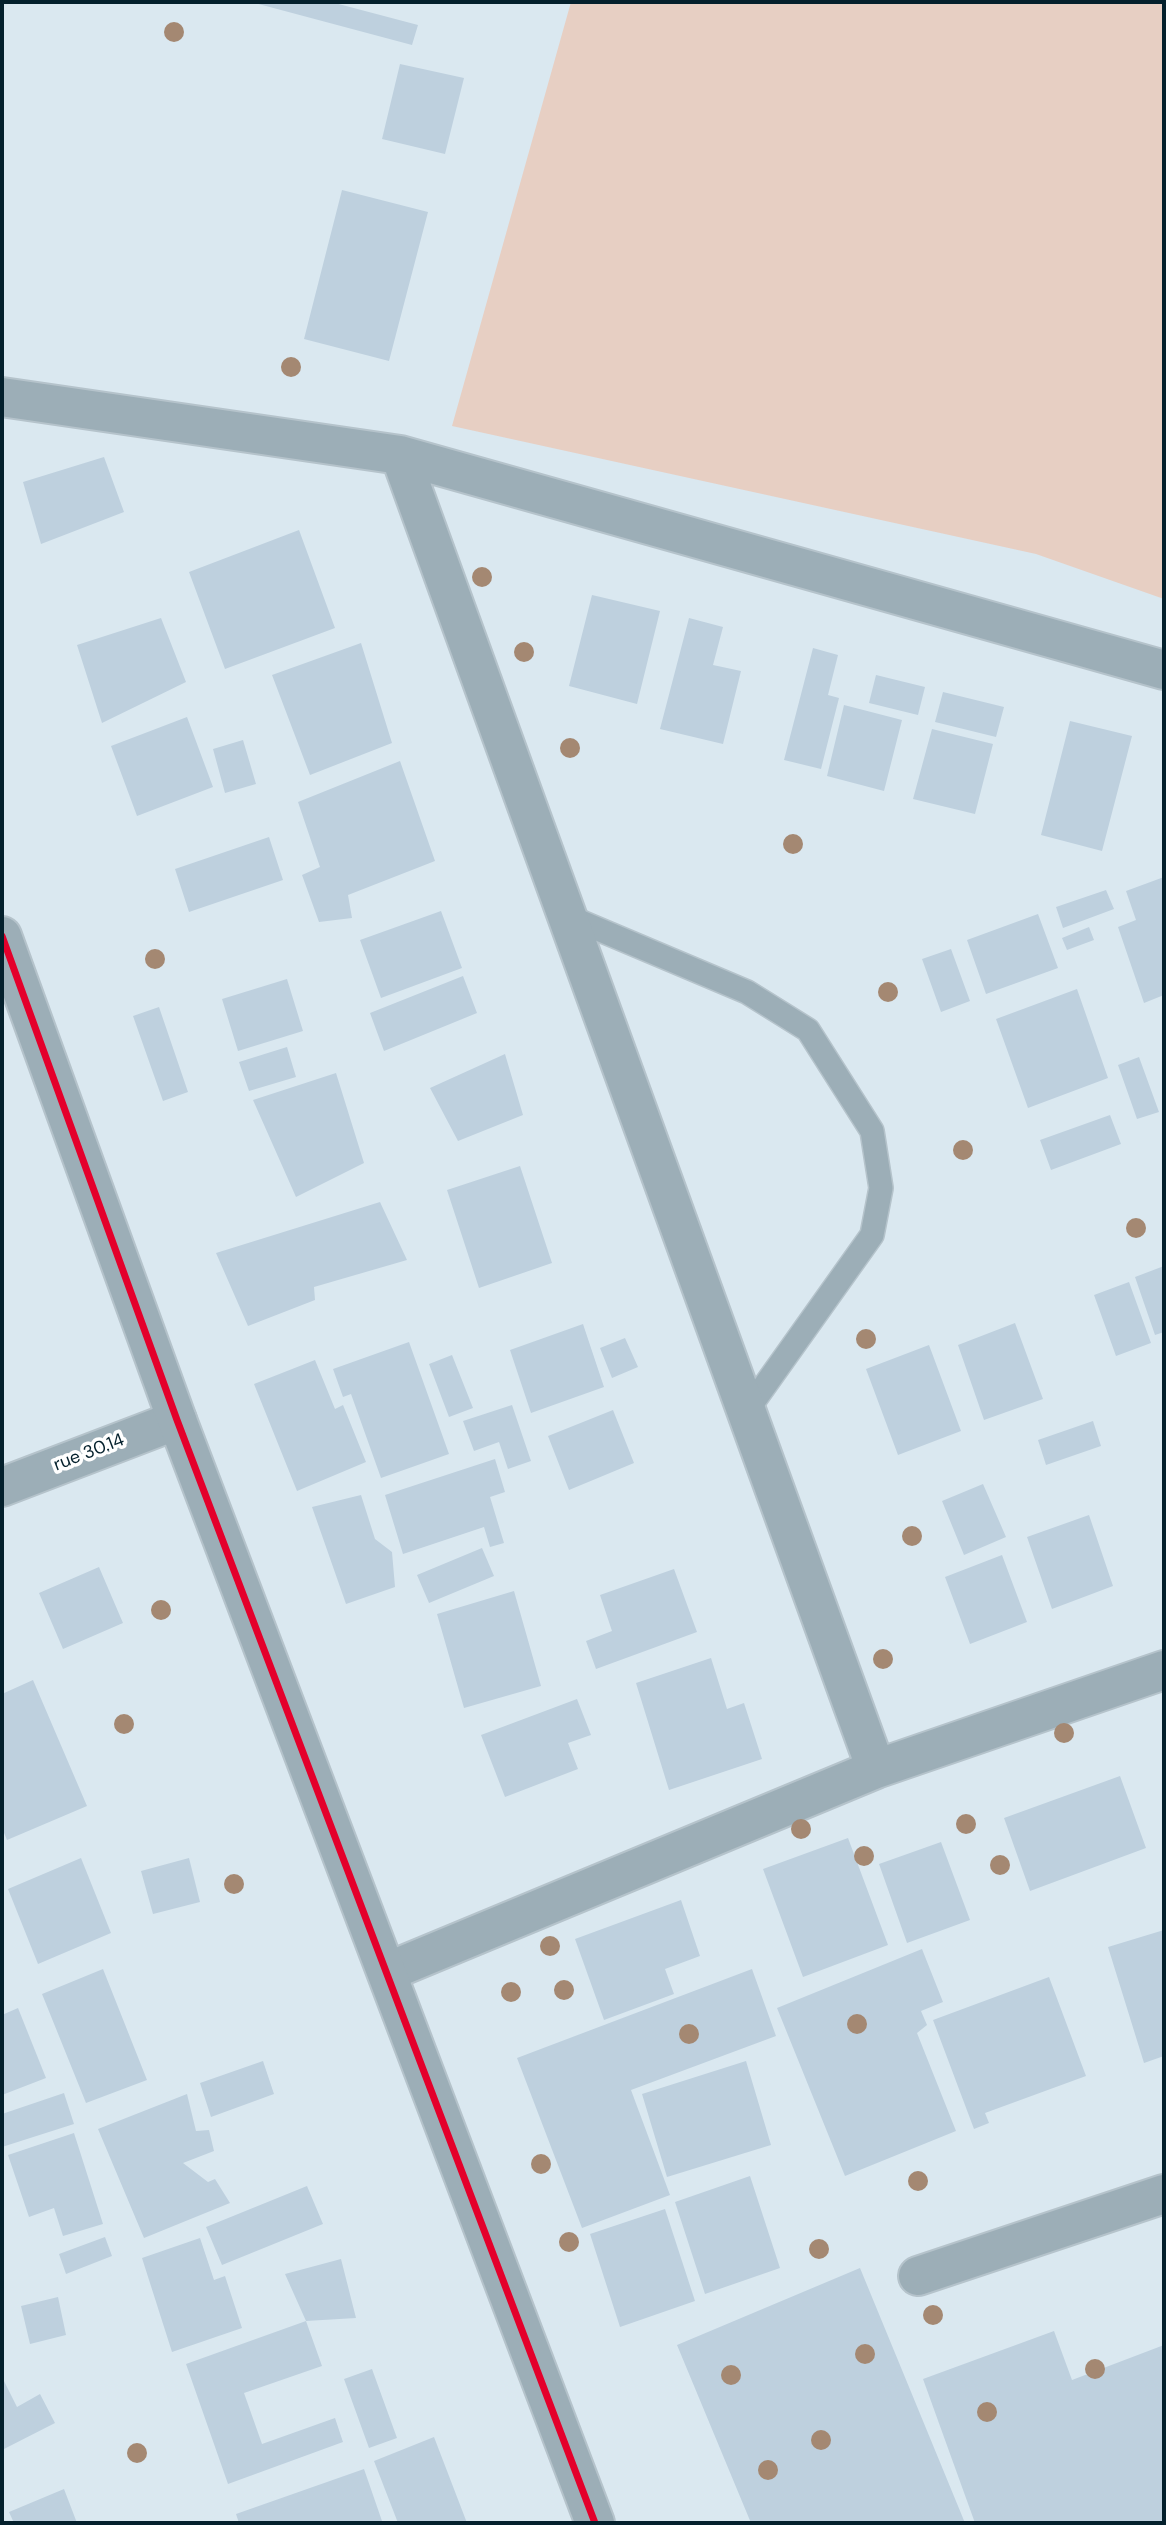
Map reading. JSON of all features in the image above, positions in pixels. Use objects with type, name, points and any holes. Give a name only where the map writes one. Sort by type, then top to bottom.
[{"type":"street","points":[[2,397],[400,455],[1164,670]]},
{"type":"street","points":[[400,455],[876,1769]]},
{"type":"street","points":[[2,936],[177,1420],[595,2523]]},
{"type":"street","name":"rue 30.14","points":[[2,1487],[177,1420]]},
{"type":"street","points":[[387,1972],[876,1769],[1164,1670]]},
{"type":"street","points":[[919,2276],[1164,2194]]},
{"type":"lane","points":[[567,916],[747,992],[808,1030],[872,1131],[881,1188],[872,1235],[746,1412]]},
{"type":"shaded area","points":[[571,2],[1164,2],[1164,599],[1036,554],[452,426]]},
{"type":"building","points":[[251,2],[331,2],[418,25],[412,45]]},
{"type":"building","points":[[400,64],[464,78],[445,154],[382,139]]},
{"type":"building","points":[[342,190],[428,212],[389,361],[304,339]]},
{"type":"building","points":[[104,457],[124,512],[41,544],[23,482]]},
{"type":"building","points":[[299,530],[335,628],[225,669],[189,572]]},
{"type":"building","points":[[592,595],[660,611],[637,704],[569,686]]},
{"type":"building","points":[[161,618],[186,682],[102,723],[77,645]]},
{"type":"building","points":[[689,618],[723,627],[713,665],[741,671],[723,744],[660,729]]},
{"type":"building","points":[[361,643],[392,743],[310,775],[272,675]]},
{"type":"building","points":[[813,648],[838,655],[828,695],[839,698],[821,769],[784,760]]},
{"type":"building","points":[[876,675],[925,687],[918,715],[869,703]]},
{"type":"building","points":[[943,692],[1004,707],[996,737],[935,722]]},
{"type":"building","points":[[844,705],[902,720],[884,791],[827,776]]},
{"type":"building","points":[[187,717],[213,787],[137,816],[111,746]]},
{"type":"building","points":[[1070,721],[1132,736],[1102,851],[1041,835]]},
{"type":"building","points":[[932,729],[993,744],[975,814],[913,799]]},
{"type":"building","points":[[243,740],[256,784],[225,793],[213,749]]},
{"type":"building","points":[[400,761],[435,861],[348,895],[352,918],[319,922],[302,875],[320,867],[298,802]]},
{"type":"building","points":[[269,837],[283,880],[189,912],[175,869]]},
{"type":"building","points":[[1164,877],[1164,995],[1144,1003],[1118,927],[1136,920],[1126,891]]},
{"type":"building","points":[[1106,890],[1114,909],[1063,928],[1056,907]]},
{"type":"building","points":[[441,911],[462,968],[381,998],[360,940]]},
{"type":"building","points":[[1038,914],[1058,968],[986,994],[967,940]]},
{"type":"building","points":[[1089,927],[1094,940],[1067,950],[1062,938]]},
{"type":"building","points":[[951,949],[970,1001],[941,1012],[922,959]]},
{"type":"building","points":[[463,976],[477,1013],[384,1051],[370,1013]]},
{"type":"building","points":[[287,979],[303,1031],[238,1051],[222,999]]},
{"type":"building","points":[[1077,989],[1108,1078],[1028,1108],[996,1019]]},
{"type":"building","points":[[159,1007],[188,1092],[163,1101],[133,1016]]},
{"type":"building","points":[[287,1047],[296,1077],[249,1091],[239,1062]]},
{"type":"building","points":[[505,1054],[523,1115],[458,1141],[430,1088]]},
{"type":"building","points":[[1139,1057],[1159,1112],[1137,1119],[1118,1065]]},
{"type":"building","points":[[336,1073],[364,1163],[296,1197],[253,1100]]},
{"type":"building","points":[[1110,1115],[1121,1144],[1051,1170],[1040,1140]]},
{"type":"building","points":[[520,1166],[552,1263],[479,1288],[447,1190]]},
{"type":"building","points":[[380,1202],[407,1260],[314,1287],[315,1300],[248,1326],[216,1253]]},
{"type":"building","points":[[1164,1266],[1164,1332],[1155,1335],[1135,1277]]},
{"type":"building","points":[[1129,1282],[1151,1343],[1116,1356],[1094,1295]]},
{"type":"building","points":[[1015,1323],[1043,1399],[984,1420],[958,1345]]},
{"type":"building","points":[[583,1324],[604,1387],[531,1413],[510,1350]]},
{"type":"building","points":[[625,1338],[638,1367],[612,1378],[600,1348]]},
{"type":"building","points":[[409,1342],[449,1454],[381,1478],[351,1394],[343,1397],[333,1369]]},
{"type":"building","points":[[929,1345],[961,1431],[898,1455],[866,1369]]},
{"type":"building","points":[[452,1355],[473,1408],[449,1417],[429,1364]]},
{"type":"building","points":[[315,1360],[335,1409],[343,1405],[366,1462],[297,1491],[254,1384]]},
{"type":"building","points":[[512,1405],[531,1461],[508,1469],[499,1442],[474,1451],[463,1421]]},
{"type":"building","points":[[613,1410],[634,1463],[569,1490],[548,1436]]},
{"type":"building","points":[[1093,1421],[1101,1446],[1046,1465],[1038,1440]]},
{"type":"building","points":[[495,1459],[505,1492],[490,1497],[504,1543],[490,1547],[484,1527],[403,1554],[385,1495]]},
{"type":"building","points":[[983,1484],[1006,1537],[964,1555],[942,1501]]},
{"type":"building","points":[[361,1495],[375,1539],[392,1552],[395,1587],[346,1604],[312,1507]]},
{"type":"building","points":[[1089,1515],[1113,1586],[1052,1609],[1027,1537]]},
{"type":"building","points":[[482,1548],[494,1576],[429,1603],[417,1575]]},
{"type":"building","points":[[1002,1555],[1027,1622],[970,1644],[945,1577]]},
{"type":"building","points":[[99,1567],[123,1623],[63,1649],[39,1593]]},
{"type":"building","points":[[674,1569],[697,1632],[596,1669],[586,1641],[612,1631],[600,1595]]},
{"type":"building","points":[[514,1591],[541,1686],[464,1708],[437,1614]]},
{"type":"building","points":[[711,1658],[727,1709],[744,1703],[762,1759],[669,1790],[636,1683]]},
{"type":"building","points":[[33,1680],[87,1806],[7,1840],[2,1828],[2,1694]]},
{"type":"building","points":[[577,1699],[591,1735],[568,1743],[578,1769],[505,1797],[481,1735]]},
{"type":"building","points":[[1120,1776],[1146,1848],[1030,1891],[1004,1818]]},
{"type":"building","points":[[848,1838],[888,1945],[803,1977],[763,1869]]},
{"type":"building","points":[[941,1842],[970,1920],[907,1943],[879,1864]]},
{"type":"building","points":[[81,1858],[111,1933],[38,1964],[8,1889]]},
{"type":"building","points":[[189,1858],[200,1902],[153,1914],[141,1871]]},
{"type":"building","points":[[681,1900],[700,1956],[665,1969],[674,1994],[604,2020],[575,1939]]},
{"type":"building","points":[[1164,1930],[1164,2056],[1144,2063],[1108,1947]]},
{"type":"building","points":[[922,1949],[943,2002],[921,2011],[927,2025],[917,2033],[956,2131],[845,2176],[777,2008]]},
{"type":"building","points":[[103,1969],[147,2080],[86,2103],[42,1994]]},
{"type":"building","points":[[752,1969],[776,2036],[631,2090],[670,2195],[582,2228],[517,2058]]},
{"type":"building","points":[[1049,1977],[1086,2076],[985,2113],[989,2123],[974,2129],[933,2020]]},
{"type":"building","points":[[18,2008],[46,2078],[2,2095],[2,2015]]},
{"type":"building","points":[[263,2061],[274,2094],[211,2117],[200,2083]]},
{"type":"building","points":[[746,2061],[771,2145],[667,2177],[642,2094]]},
{"type":"building","points":[[64,2093],[74,2124],[2,2147],[2,2114]]},
{"type":"building","points":[[187,2094],[196,2131],[209,2130],[214,2151],[183,2163],[208,2182],[215,2179],[230,2203],[144,2238],[98,2129]]},
{"type":"building","points":[[74,2133],[103,2224],[63,2236],[54,2208],[29,2217],[8,2155]]},
{"type":"building","points":[[750,2176],[780,2268],[705,2294],[675,2202]]},
{"type":"building","points":[[307,2186],[323,2224],[222,2265],[206,2227]]},
{"type":"building","points":[[665,2209],[695,2301],[620,2327],[590,2234]]},
{"type":"building","points":[[105,2237],[112,2256],[66,2274],[59,2254]]},
{"type":"building","points":[[200,2238],[214,2280],[225,2276],[242,2328],[172,2352],[142,2258]]},
{"type":"building","points":[[341,2259],[356,2318],[306,2321],[285,2274]]},
{"type":"building","points":[[860,2268],[965,2523],[751,2523],[677,2345]]},
{"type":"building","points":[[58,2297],[66,2335],[30,2344],[21,2306]]},
{"type":"building","points":[[306,2321],[322,2366],[244,2393],[262,2444],[335,2418],[343,2442],[228,2484],[186,2364]]},
{"type":"building","points":[[1054,2331],[1072,2380],[1164,2345],[1164,2523],[975,2523],[923,2379]]},
{"type":"building","points":[[372,2369],[397,2438],[369,2448],[344,2379]]},
{"type":"building","points":[[4,2381],[17,2407],[40,2394],[55,2423],[2,2450],[2,2382]]},
{"type":"building","points":[[434,2437],[467,2523],[398,2523],[374,2461]]},
{"type":"building","points":[[364,2469],[382,2521],[239,2523],[236,2514]]},
{"type":"building","points":[[64,2489],[77,2523],[14,2523],[9,2512]]},
{"type":"transit line","points":[[2,936],[177,1420],[595,2523]]}]
